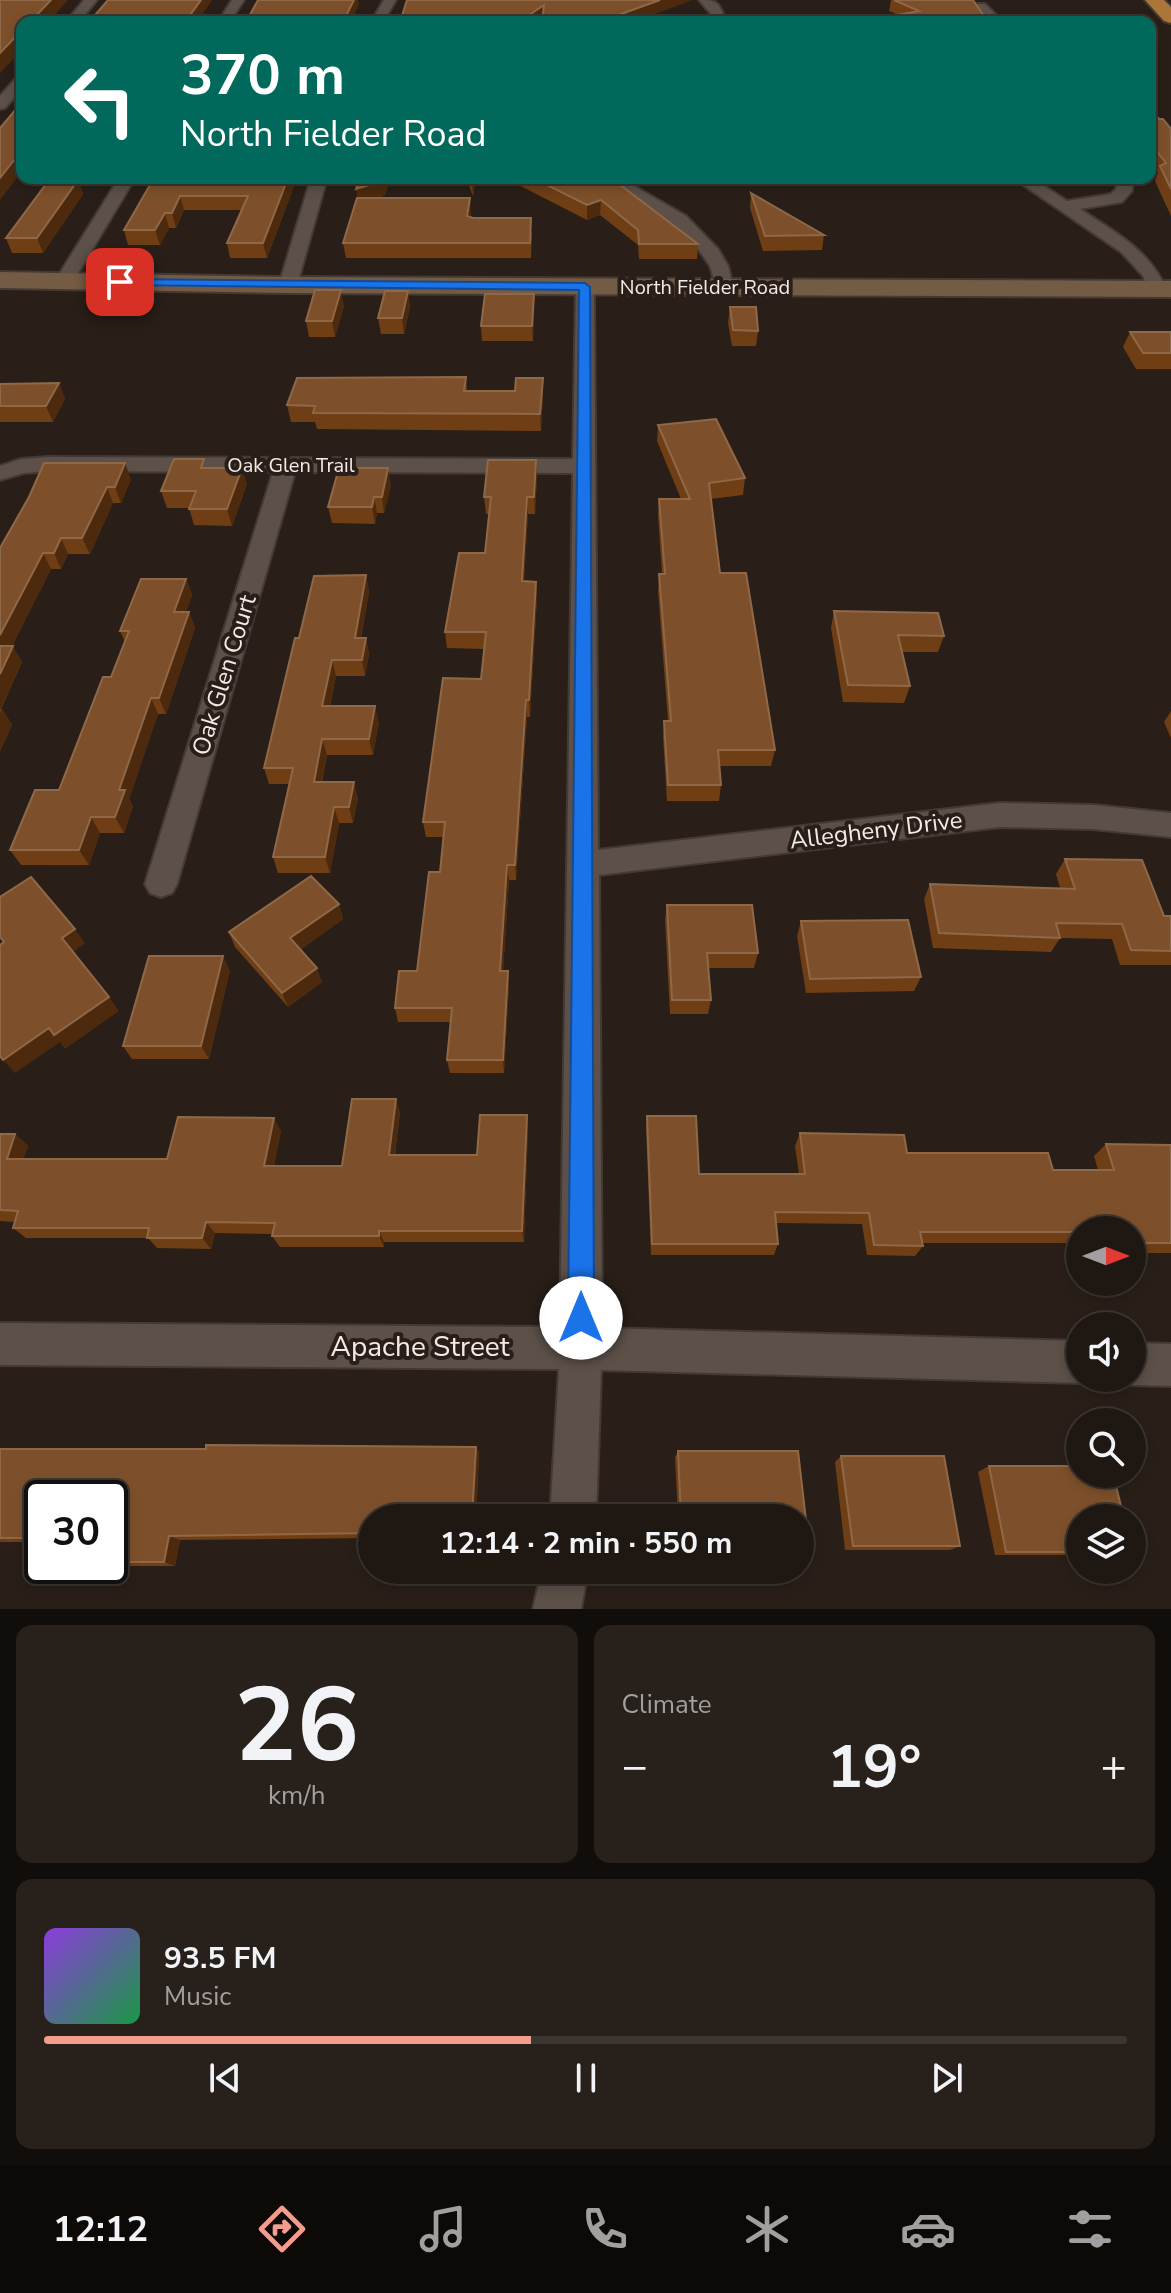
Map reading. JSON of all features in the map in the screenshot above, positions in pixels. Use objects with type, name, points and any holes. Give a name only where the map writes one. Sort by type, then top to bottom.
[{"type":"highway","points":[[1154,0],[1171,17]]},
{"type":"main road","name":"North Fielder Road","points":[[0,280],[288,285],[1164,289]]},
{"type":"street","points":[[77,16],[91,0]]},
{"type":"street","points":[[981,7],[991,16]]},
{"type":"street","points":[[0,105],[16,87]]},
{"type":"street","points":[[64,281],[123,184]]},
{"type":"street","points":[[288,285],[317,184]]},
{"type":"street","points":[[618,184],[669,213],[701,237],[722,268],[724,286]]},
{"type":"street","points":[[1030,184],[1127,248],[1164,289]]},
{"type":"street","points":[[1063,207],[1116,198],[1124,191],[1125,184]]},
{"type":"street","points":[[574,1504],[581,1348],[585,287]]},
{"type":"street","name":"Oak Glen Trail","points":[[0,473],[21,466],[48,464],[584,466]]},
{"type":"street","name":"Oak Glen Court","points":[[161,884],[286,465]]},
{"type":"street","name":"Allegheny Drive","points":[[583,864],[1000,815],[1093,817],[1171,825]]},
{"type":"street","name":"Apache Street","points":[[0,1344],[581,1348],[1066,1362]]},
{"type":"street","points":[[1146,1364],[1171,1365]]},
{"type":"street","points":[[557,1609],[562,1584]]},
{"type":"building","points":[[0,0],[51,0],[36,16],[16,16],[16,36],[0,53]]},
{"type":"building","points":[[108,0],[201,0],[189,16],[94,16]]},
{"type":"building","points":[[258,0],[354,0],[346,16],[249,16]]},
{"type":"building","points":[[407,0],[660,0],[616,16],[543,16],[544,5],[528,16],[402,16]]},
{"type":"building","points":[[894,0],[973,0],[984,16],[892,16],[919,11]]},
{"type":"building","points":[[16,109],[16,158],[0,178],[0,128]]},
{"type":"building","points":[[1156,116],[1171,129],[1171,189],[1160,166],[1166,163],[1156,150]]},
{"type":"building","points":[[46,184],[75,184],[37,238],[6,238]]},
{"type":"building","points":[[151,184],[286,184],[263,243],[227,243],[248,196],[180,196],[172,213],[165,213],[155,230],[124,230]]},
{"type":"building","points":[[545,184],[619,184],[698,244],[639,244],[638,230],[601,200],[587,205]]},
{"type":"building","points":[[751,193],[824,235],[765,236]]},
{"type":"building","points":[[357,198],[470,198],[467,216],[473,218],[531,218],[530,243],[343,243]]},
{"type":"building","points":[[315,290],[341,290],[332,321],[306,321]]},
{"type":"building","points":[[385,291],[408,291],[402,318],[378,318]]},
{"type":"building","points":[[485,294],[534,294],[532,326],[481,326]]},
{"type":"building","points":[[730,307],[756,307],[758,331],[733,330]]},
{"type":"building","points":[[1130,332],[1171,332],[1171,353],[1143,353]]},
{"type":"building","points":[[466,377],[464,391],[515,391],[516,378],[543,378],[540,414],[313,413],[315,406],[287,405],[297,378]]},
{"type":"building","points":[[59,383],[46,406],[0,406],[0,384]]},
{"type":"building","points":[[716,419],[745,478],[709,483],[720,573],[746,573],[775,750],[718,750],[721,785],[668,785],[664,721],[671,721],[659,574],[665,574],[659,499],[690,499],[658,425]]},
{"type":"building","points":[[174,459],[204,459],[201,468],[242,468],[227,509],[189,509],[196,491],[161,491]]},
{"type":"building","points":[[488,460],[536,460],[534,497],[527,497],[522,581],[536,582],[529,700],[526,700],[515,865],[507,865],[500,971],[508,971],[503,1060],[447,1060],[452,1008],[395,1008],[399,971],[417,971],[429,872],[440,872],[445,822],[423,822],[443,678],[481,679],[486,632],[445,632],[459,553],[485,553],[491,497],[484,497]]},
{"type":"building","points":[[44,463],[125,463],[115,487],[107,487],[82,538],[61,538],[54,553],[43,553],[0,635],[0,548]]},
{"type":"building","points":[[339,468],[388,468],[382,497],[374,497],[372,507],[328,507]]},
{"type":"building","points":[[366,575],[355,638],[366,638],[362,660],[332,660],[322,706],[375,706],[369,739],[322,739],[314,782],[354,782],[349,807],[334,807],[325,857],[273,857],[293,768],[264,768],[295,638],[299,638],[314,576]]},
{"type":"building","points":[[141,579],[186,579],[174,612],[189,612],[159,698],[151,698],[119,790],[125,790],[115,817],[91,817],[79,850],[10,850],[35,790],[59,790],[103,677],[111,677],[129,631],[120,631]]},
{"type":"building","points":[[834,611],[938,613],[944,636],[898,635],[910,686],[848,685]]},
{"type":"building","points":[[0,646],[13,646],[0,674]]},
{"type":"building","points":[[1065,859],[1142,860],[1164,916],[1171,916],[1171,951],[1131,950],[1122,924],[1056,923],[1060,938],[939,933],[930,884],[1075,889]]},
{"type":"building","points":[[311,876],[339,904],[290,938],[317,968],[282,993],[229,932]]},
{"type":"building","points":[[31,877],[75,929],[62,938],[109,997],[54,1035],[49,1028],[3,1060],[0,1056],[0,945],[4,942],[0,937],[0,897]]},
{"type":"building","points":[[667,905],[752,905],[758,953],[707,953],[711,1000],[672,1000]]},
{"type":"building","points":[[908,920],[921,977],[810,979],[801,921]]},
{"type":"building","points":[[149,956],[223,956],[201,1046],[123,1046]]},
{"type":"building","points":[[352,1099],[396,1099],[389,1155],[477,1155],[480,1115],[527,1115],[522,1231],[379,1231],[379,1236],[272,1236],[275,1223],[206,1222],[202,1238],[147,1238],[149,1228],[13,1228],[18,1211],[0,1210],[0,1134],[15,1134],[7,1159],[167,1159],[178,1117],[274,1118],[264,1166],[342,1166]]},
{"type":"building","points":[[647,1116],[696,1116],[699,1174],[805,1174],[800,1133],[904,1135],[907,1153],[1048,1153],[1053,1170],[1114,1170],[1106,1144],[1171,1145],[1171,1243],[1146,1243],[1146,1216],[1066,1216],[1066,1232],[920,1232],[923,1246],[874,1245],[869,1213],[775,1212],[778,1244],[652,1244]]},
{"type":"building","points":[[206,1445],[476,1447],[473,1504],[358,1504],[358,1533],[169,1536],[164,1562],[128,1562],[128,1480],[24,1480],[24,1538],[0,1538],[0,1449],[206,1449]]},
{"type":"building","points":[[678,1451],[798,1451],[804,1504],[680,1504]]},
{"type":"building","points":[[841,1456],[944,1456],[960,1546],[853,1546]]},
{"type":"building","points":[[989,1466],[1066,1466],[1066,1488],[1116,1488],[1120,1504],[1066,1504],[1066,1552],[1006,1552]]},
{"type":"route","points":[[120,282],[585,287],[581,1318]]}]
